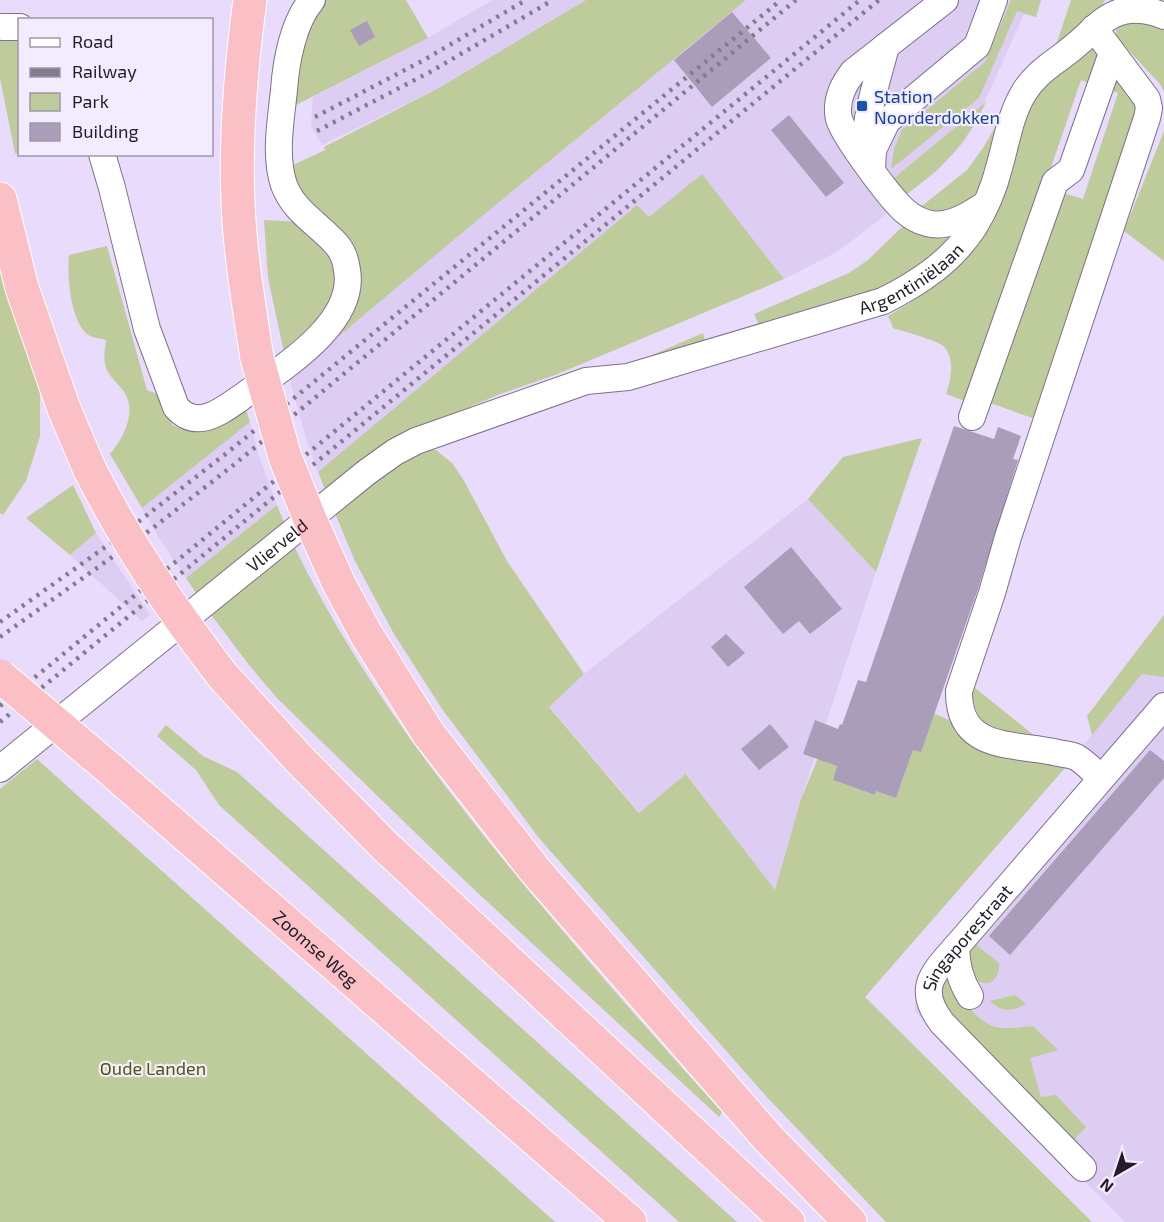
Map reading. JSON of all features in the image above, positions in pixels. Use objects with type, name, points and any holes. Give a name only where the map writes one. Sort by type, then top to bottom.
[{"type":"highway","points":[[250,0],[239,97],[237,169],[242,262],[257,358],[285,457],[339,584],[372,644],[428,733],[534,869],[768,1138],[850,1222]]},
{"type":"highway","points":[[0,199],[22,288],[64,408],[90,470],[140,562],[187,630],[223,676],[339,801],[788,1222]]},
{"type":"highway","name":"Zoomse Weg","points":[[0,676],[630,1222]]},
{"type":"street","points":[[103,156],[147,329],[176,407],[184,416],[194,419],[223,410],[290,362],[312,342],[332,323],[342,309],[347,294],[349,279],[340,248],[296,207],[288,195],[280,169],[282,107],[289,50],[312,0]]},
{"type":"street","points":[[945,0],[853,72],[843,84],[838,102],[839,119],[846,135],[900,207],[916,219],[927,224],[942,224],[969,216],[986,204]]},
{"type":"street","points":[[872,170],[873,150],[887,121],[978,46],[994,0]]},
{"type":"street","points":[[972,417],[1055,182],[1071,170],[1112,53],[1107,15],[1125,10],[1142,10],[1164,16]]},
{"type":"street","name":"Argentiniëlaan","points":[[586,381],[628,377],[883,301],[934,271],[957,250],[986,204],[999,171],[1009,128],[1022,94],[1044,68],[1074,47],[1107,15]]},
{"type":"street","points":[[872,170],[865,144],[869,115],[886,46]]},
{"type":"street","points":[[1101,778],[1075,757],[979,737],[969,729],[962,718],[958,704],[959,691],[1005,547],[1147,118],[1149,108],[1147,99],[1112,53]]},
{"type":"street","name":"Vlierveld","points":[[0,769],[377,464],[416,441],[586,381]]},
{"type":"street","name":"Singaporestraat","points":[[1083,1168],[934,1013],[928,997],[928,985],[934,972],[1164,706]]},
{"type":"street","points":[[956,947],[957,968],[970,996]]},
{"type":"shaded area","points":[[492,0],[586,0],[437,89],[322,145],[311,126],[313,97],[428,38]]},
{"type":"shaded area","points":[[746,0],[1041,0],[1036,17],[1024,14],[974,126],[963,143],[936,172],[837,252],[784,279],[702,174],[649,218],[637,205],[318,472],[289,378]]},
{"type":"shaded area","points":[[250,422],[259,456],[277,505],[186,578],[142,508]]},
{"type":"shaded area","points":[[808,499],[876,572],[801,799],[775,891],[687,774],[640,813],[549,706],[584,674]]},
{"type":"shaded area","points":[[96,533],[150,615],[142,621],[70,555]]},
{"type":"shaded area","points":[[1142,674],[1164,677],[1164,1222],[1125,1222],[915,1011],[919,973],[1090,779],[1081,748]]},
{"type":"green space","points":[[323,0],[406,0],[428,38],[292,107],[299,59],[307,34]]},
{"type":"green space","points":[[586,0],[746,0],[289,378],[357,300],[303,204],[289,167],[437,89]]},
{"type":"green space","points":[[1011,0],[1041,0],[1036,17],[1017,11],[979,98],[891,169],[894,149],[902,130],[985,62]]},
{"type":"green space","points":[[1071,0],[1105,0],[1096,14],[1055,48]]},
{"type":"green space","points":[[1151,22],[1164,27],[1164,92],[1160,84],[1116,37],[1116,30],[1124,24]]},
{"type":"green space","points":[[0,35],[18,37],[18,154],[15,153],[0,78]]},
{"type":"green space","points":[[1090,47],[1099,51],[1092,84],[1081,80],[970,403],[946,394],[951,362],[946,350],[942,345],[933,341],[893,328],[888,316],[941,279],[1033,96]]},
{"type":"green space","points":[[1117,80],[1138,107],[1035,419],[985,401],[1057,191],[1083,199],[1118,93],[1109,90]]},
{"type":"green space","points":[[986,102],[962,143],[943,164],[907,194],[896,184],[894,178]]},
{"type":"green space","points":[[1003,114],[979,189],[974,195],[961,205],[946,210],[938,211],[922,206],[967,170]]},
{"type":"green space","points":[[1164,131],[1164,261],[1124,231]]},
{"type":"green space","points":[[702,174],[784,279],[555,375],[500,394],[418,429],[326,492],[318,472],[637,205],[649,217]]},
{"type":"green space","points":[[264,220],[301,222],[332,249],[340,295],[285,357],[268,278]]},
{"type":"green space","points":[[904,225],[959,227],[929,261],[879,290],[759,325],[754,314],[849,273],[868,260]]},
{"type":"green space","points":[[107,246],[147,390],[162,396],[172,425],[192,432],[205,428],[245,406],[250,422],[142,508],[110,454],[127,424],[129,406],[127,398],[106,368],[104,358],[106,340],[89,335],[81,327],[71,297],[69,255]]},
{"type":"green space","points":[[0,268],[40,394],[40,436],[26,481],[3,515],[0,513]]},
{"type":"green space","points":[[703,333],[706,344],[620,369]]},
{"type":"green space","points":[[922,438],[876,572],[808,499],[843,457]]},
{"type":"green space","points":[[418,450],[436,450],[452,463],[507,561],[584,674],[549,707],[639,813],[686,774],[775,890],[801,799],[826,739],[844,745],[833,780],[875,795],[876,791],[896,798],[913,750],[935,714],[949,720],[955,732],[975,748],[1065,768],[865,997],[1092,1222],[886,1222],[765,1095],[539,838],[442,709],[394,634],[355,561],[334,511]]},
{"type":"green space","points":[[73,485],[96,533],[70,555],[26,518]]},
{"type":"green space","points":[[277,505],[285,525],[198,596],[186,578]]},
{"type":"green space","points":[[293,544],[342,636],[398,722],[429,764],[549,915],[722,1112],[719,1117],[464,880],[277,698],[209,612]]},
{"type":"green space","points":[[1164,615],[1164,677],[1142,674],[1092,735],[1087,716]]},
{"type":"green space","points":[[969,683],[1041,741],[996,733],[975,718]]},
{"type":"green space","points":[[166,725],[203,756],[237,772],[737,1222],[679,1222],[219,805],[196,770],[157,736]]},
{"type":"green space","name":"Oude Landen","points":[[37,759],[555,1222],[0,1222],[0,789]]},
{"type":"green space","points":[[974,943],[999,963],[998,974],[988,983],[980,982],[971,970],[967,955]]},
{"type":"green space","points":[[944,970],[965,1003],[987,1024],[1004,1028],[1033,1026],[1058,1050],[1030,1058],[1041,1097],[1056,1095],[1086,1127],[1073,1141],[947,1013],[940,989]]},
{"type":"green space","points":[[1015,995],[1026,1004],[1007,1010],[990,1001]]},
{"type":"building","points":[[732,12],[771,58],[712,107],[674,60]]},
{"type":"building","points":[[367,21],[375,37],[359,46],[350,30]]},
{"type":"building","points":[[789,115],[844,183],[826,197],[771,130]]},
{"type":"building","points":[[954,426],[994,439],[998,427],[1021,436],[1013,459],[1018,460],[978,589],[921,752],[913,750],[896,798],[876,791],[875,795],[833,780],[837,766],[803,754],[815,720],[838,729],[840,724],[842,725],[858,680],[866,682]]},
{"type":"building","points":[[791,547],[842,609],[810,634],[799,621],[783,634],[744,587]]},
{"type":"building","points":[[726,634],[745,653],[728,667],[711,647]]},
{"type":"building","points":[[770,724],[789,747],[759,770],[741,749]]},
{"type":"building","points":[[1150,750],[1164,761],[1164,778],[1010,955],[989,936]]},
{"type":"railway","points":[[315,117],[424,60],[526,0]]},
{"type":"railway","points":[[317,131],[430,72],[553,0]]},
{"type":"railway","points":[[0,622],[111,543],[228,452],[781,0]]},
{"type":"railway","points":[[0,637],[153,528],[236,463],[796,0]]},
{"type":"railway","points":[[0,706],[860,0]]},
{"type":"railway","points":[[0,722],[879,0]]},
{"type":"place","name":"Station Noorderdokken","points":[[862,106]]}]
